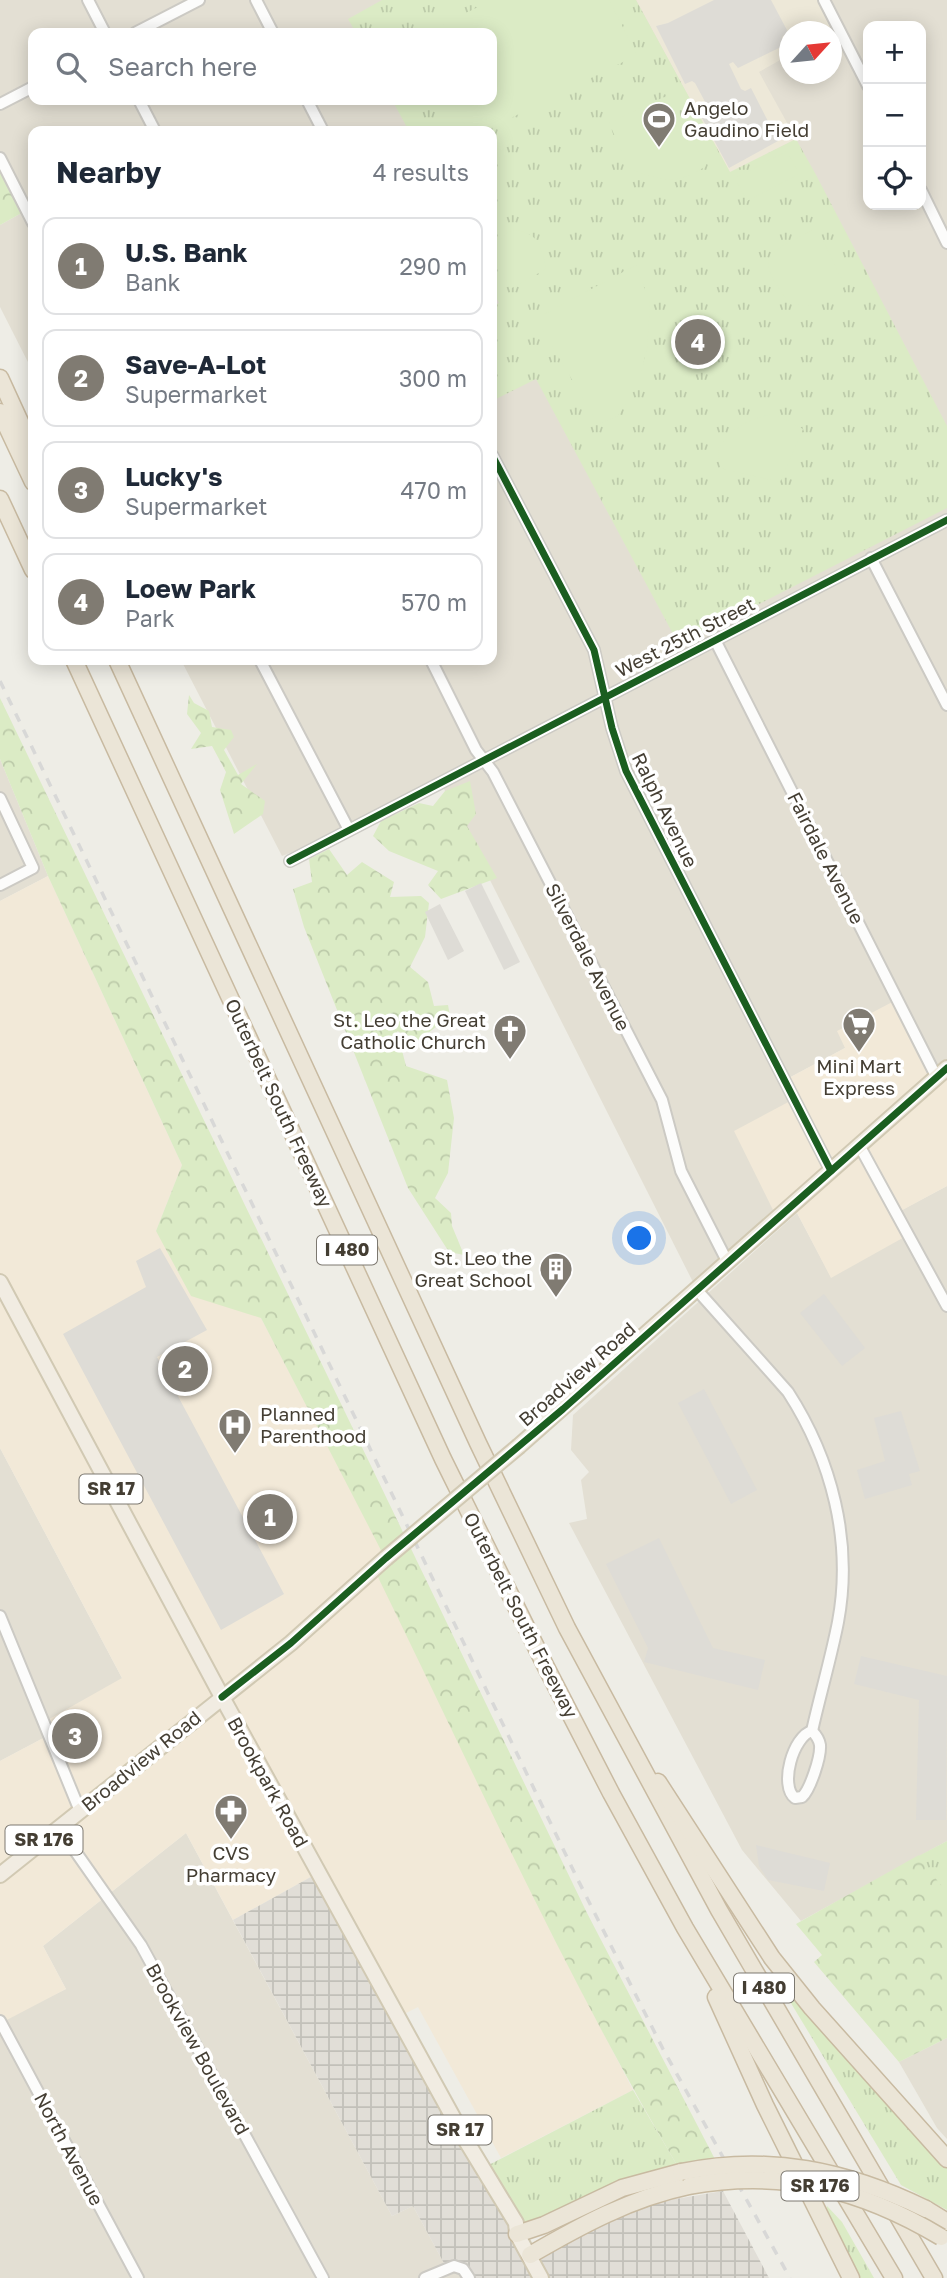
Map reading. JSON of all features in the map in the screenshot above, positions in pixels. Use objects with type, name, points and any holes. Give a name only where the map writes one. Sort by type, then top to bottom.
[{"type":"highway","points":[[0,378],[28,439]]},
{"type":"highway","points":[[0,412],[28,471]]},
{"type":"highway","points":[[0,499],[28,561]]},
{"type":"highway","points":[[0,521],[28,564]]},
{"type":"highway","name":"Outerbelt South Freeway","points":[[76,665],[443,1459],[546,1667],[685,1928],[894,2278]]},
{"type":"highway","name":"Outerbelt South Freeway","points":[[119,665],[478,1443],[562,1617],[719,1910],[934,2278]]},
{"type":"highway","points":[[602,1694],[772,1958],[812,2008],[947,2159]]},
{"type":"highway","points":[[685,1928],[765,2105],[851,2278]]},
{"type":"highway","name":"SR 176","points":[[517,2234],[544,2225],[622,2188],[681,2172],[722,2165],[792,2166],[863,2181],[926,2209],[945,2233]]},
{"type":"highway","name":"SR 176","points":[[530,2255],[620,2208],[656,2194],[689,2186],[747,2180],[822,2187],[882,2205],[945,2233]]},
{"type":"main road","name":"Broadview Road","points":[[0,1875],[290,1643],[728,1263],[942,1072]]},
{"type":"main road","name":"Brookpark Road","points":[[0,1282],[4,1300],[465,2139],[516,2223],[517,2234],[541,2278]]},
{"type":"street","points":[[88,0],[102,28]]},
{"type":"street","points":[[145,28],[199,0]]},
{"type":"street","points":[[256,0],[270,28]]},
{"type":"street","points":[[824,0],[867,84]]},
{"type":"street","points":[[0,104],[28,90]]},
{"type":"street","points":[[142,105],[152,126]]},
{"type":"street","points":[[310,105],[320,126]]},
{"type":"street","points":[[0,158],[28,213]]},
{"type":"street","points":[[926,200],[947,243]]},
{"type":"street","name":"Ralph Avenue","points":[[497,465],[594,650],[612,728],[626,771],[831,1171]]},
{"type":"street","name":"West 25th Street","points":[[290,861],[947,520]]},
{"type":"street","points":[[871,558],[947,705]]},
{"type":"street","name":"Fairdale Avenue","points":[[715,640],[942,1072]]},
{"type":"street","points":[[263,665],[349,830]]},
{"type":"street","name":"Silverdale Avenue","points":[[433,665],[662,1100],[681,1171],[728,1263]]},
{"type":"street","points":[[0,798],[4,817],[33,868],[0,885]]},
{"type":"street","points":[[859,1145],[947,1306]]},
{"type":"street","points":[[697,1290],[788,1392],[817,1446],[834,1491],[840,1534],[838,1619],[812,1731]]},
{"type":"street","points":[[0,1616],[80,1811]]},
{"type":"street","points":[[812,1731],[820,1747],[809,1788],[802,1797],[795,1798],[790,1794],[787,1781],[796,1743],[805,1732],[812,1731]]},
{"type":"street","name":"Brookview Boulevard","points":[[59,1828],[141,1945],[323,2278]]},
{"type":"street","name":"North Avenue","points":[[0,2021],[138,2278]]},
{"type":"street","points":[[425,2278],[454,2266],[463,2269],[469,2278]]},
{"type":"shaded area","points":[[0,0],[947,0],[947,1068],[936,1076],[845,1048],[785,1080],[795,1099],[777,1218],[697,1290],[441,783],[349,830],[282,856],[184,665],[497,665],[497,126],[28,126],[28,362],[0,307],[0,225],[27,210],[0,158]]},
{"type":"shaded area","points":[[636,0],[824,0],[835,21],[779,21],[779,61],[759,72],[796,139],[730,173]]},
{"type":"shaded area","points":[[714,0],[771,0],[782,21],[779,21],[779,48],[738,68],[733,62],[729,64],[741,89],[745,91],[751,88],[778,141],[729,168],[702,118],[710,111],[695,83],[692,81],[685,84],[656,26],[668,23]]},
{"type":"shaded area","points":[[0,759],[48,876],[0,901]]},
{"type":"shaded area","points":[[48,876],[182,1165],[156,1231],[261,1318],[386,1558],[552,1934],[633,2090],[501,2158],[418,2007],[398,2017],[318,1873],[233,1920],[186,1833],[43,1946],[66,1989],[1,2023],[0,2021],[0,1761],[49,1735],[44,1722],[122,1678],[0,1448],[0,901]]},
{"type":"shaded area","points":[[481,883],[520,962],[504,970],[465,891]]},
{"type":"shaded area","points":[[440,904],[464,951],[448,960],[425,912]]},
{"type":"shaded area","points":[[898,999],[936,1075],[947,1068],[947,1186],[897,1213],[908,1235],[831,1278],[793,1205],[777,1218],[734,1131],[794,1099],[785,1080],[845,1048],[837,1031]]},
{"type":"shaded area","points":[[947,1186],[947,1841],[801,1921],[742,1850],[569,1523],[587,1519],[581,1480],[589,1472],[571,1450],[573,1415],[797,1213],[831,1277],[896,1213]]},
{"type":"shaded area","points":[[160,1248],[207,1330],[157,1357],[284,1594],[221,1630],[63,1334],[146,1287],[136,1261]]},
{"type":"shaded area","points":[[824,1294],[865,1348],[842,1366],[800,1313]]},
{"type":"shaded area","points":[[704,1389],[757,1490],[731,1504],[678,1403]]},
{"type":"shaded area","points":[[901,1411],[920,1471],[909,1474],[912,1485],[865,1499],[857,1470],[885,1461],[874,1418]]},
{"type":"shaded area","points":[[0,1448],[123,1680],[49,1735],[0,1761]]},
{"type":"shaded area","points":[[659,1538],[713,1648],[765,1660],[758,1690],[644,1662],[648,1648],[606,1564]]},
{"type":"shaded area","points":[[861,1656],[947,1676],[946,1820],[916,1820],[919,1700],[854,1684]]},
{"type":"shaded area","points":[[186,1833],[392,2216],[413,2206],[446,2267],[469,2278],[0,2278],[0,2021],[66,1989],[43,1946]]},
{"type":"shaded area","points":[[756,1845],[830,1863],[824,1891],[768,1880],[759,1866]]},
{"type":"shaded area","points":[[318,1873],[531,2259],[612,2219],[658,2202],[723,2191],[769,2278],[469,2278],[446,2267],[413,2206],[392,2216],[233,1920]]},
{"type":"shaded area","points":[[947,2038],[947,2139],[937,2128],[899,2062]]},
{"type":"green space","points":[[382,0],[636,0],[730,172],[796,139],[947,426],[947,508],[679,645],[536,379],[497,398],[497,126],[406,126],[395,105],[497,105],[497,28],[353,28],[348,19]]},
{"type":"green space","points":[[492,0],[609,0],[637,55],[495,126],[465,126],[455,105],[497,105],[497,28],[436,28]]},
{"type":"green space","name":"Angelo Gaudino Field","points":[[664,97],[672,99],[706,166],[677,179],[650,176],[629,168],[609,123]]},
{"type":"green space","points":[[787,151],[799,174],[747,201],[735,178]]},
{"type":"green space","points":[[0,158],[27,210],[0,225]]},
{"type":"green space","points":[[516,230],[535,238],[543,254],[546,269],[510,289],[497,249],[498,243],[508,232]]},
{"type":"green space","points":[[813,230],[823,240],[845,286],[832,298],[820,304],[790,304],[771,275],[768,266],[770,258],[784,245]]},
{"type":"green space","points":[[636,265],[650,303],[647,348],[641,374],[618,416],[598,424],[538,322],[541,316]]},
{"type":"green space","points":[[772,414],[803,429],[780,482],[720,468],[718,449],[729,435],[748,422]]},
{"type":"green space","points":[[189,695],[194,703],[209,711],[212,727],[231,730],[234,737],[224,750],[238,775],[257,764],[241,784],[265,801],[263,814],[234,834],[220,790],[226,772],[212,746],[191,749],[201,733],[187,714]]},
{"type":"green space","points":[[0,698],[587,1913],[718,2165],[681,2172],[598,2024],[374,1569],[385,1558],[261,1318],[191,1296],[156,1231],[182,1165],[48,876],[0,759]]},
{"type":"green space","points":[[470,781],[476,814],[467,826],[497,878],[441,899],[428,885],[438,871],[389,851],[373,836],[381,821],[419,803],[433,806],[445,791]]},
{"type":"green space","points":[[329,849],[347,875],[362,862],[394,882],[390,897],[421,896],[429,903],[425,937],[410,967],[428,982],[434,1006],[448,1005],[450,1016],[419,1040],[397,1031],[406,1066],[447,1080],[454,1118],[448,1173],[435,1198],[451,1213],[452,1226],[464,1255],[449,1252],[408,1188],[304,927],[293,889],[312,882],[309,859]]},
{"type":"green space","points":[[947,1841],[947,1957],[896,1868]]},
{"type":"green space","points":[[919,1855],[947,1890],[947,2038],[899,2062],[814,1962],[822,1955],[796,1924]]},
{"type":"green space","points":[[789,1987],[947,2167],[947,2210],[901,2185],[783,1990]]},
{"type":"green space","points":[[633,2090],[681,2172],[517,2234],[481,2169]]},
{"type":"green space","points":[[827,2206],[842,2222],[874,2278],[859,2278],[826,2212]]},
{"type":"railway","points":[[0,681],[578,1880],[663,2049],[790,2278]]},
{"type":"cycle path","points":[[497,465],[594,650],[612,728],[626,771],[831,1171]]},
{"type":"cycle path","points":[[290,861],[947,520]]},
{"type":"cycle path","points":[[222,1697],[291,1643],[386,1558],[563,1409],[947,1068]]},
{"type":"place","name":"Angelo Gaudino Field","points":[[659,149]]},
{"type":"place","name":"Loew Park","points":[[698,342]]},
{"type":"place","name":"Mini Mart Express","points":[[859,1054]]},
{"type":"place","name":"St. Leo the Great Catholic Church","points":[[510,1061]]},
{"type":"place","name":"St. Leo the Great School","points":[[556,1299]]},
{"type":"place","name":"Save-A-Lot","points":[[185,1369]]},
{"type":"place","name":"Planned Parenthood","points":[[235,1455]]},
{"type":"place","name":"U.S. Bank","points":[[270,1517]]},
{"type":"place","name":"Lucky's","points":[[75,1736]]},
{"type":"place","name":"CVS Pharmacy","points":[[231,1841]]}]
